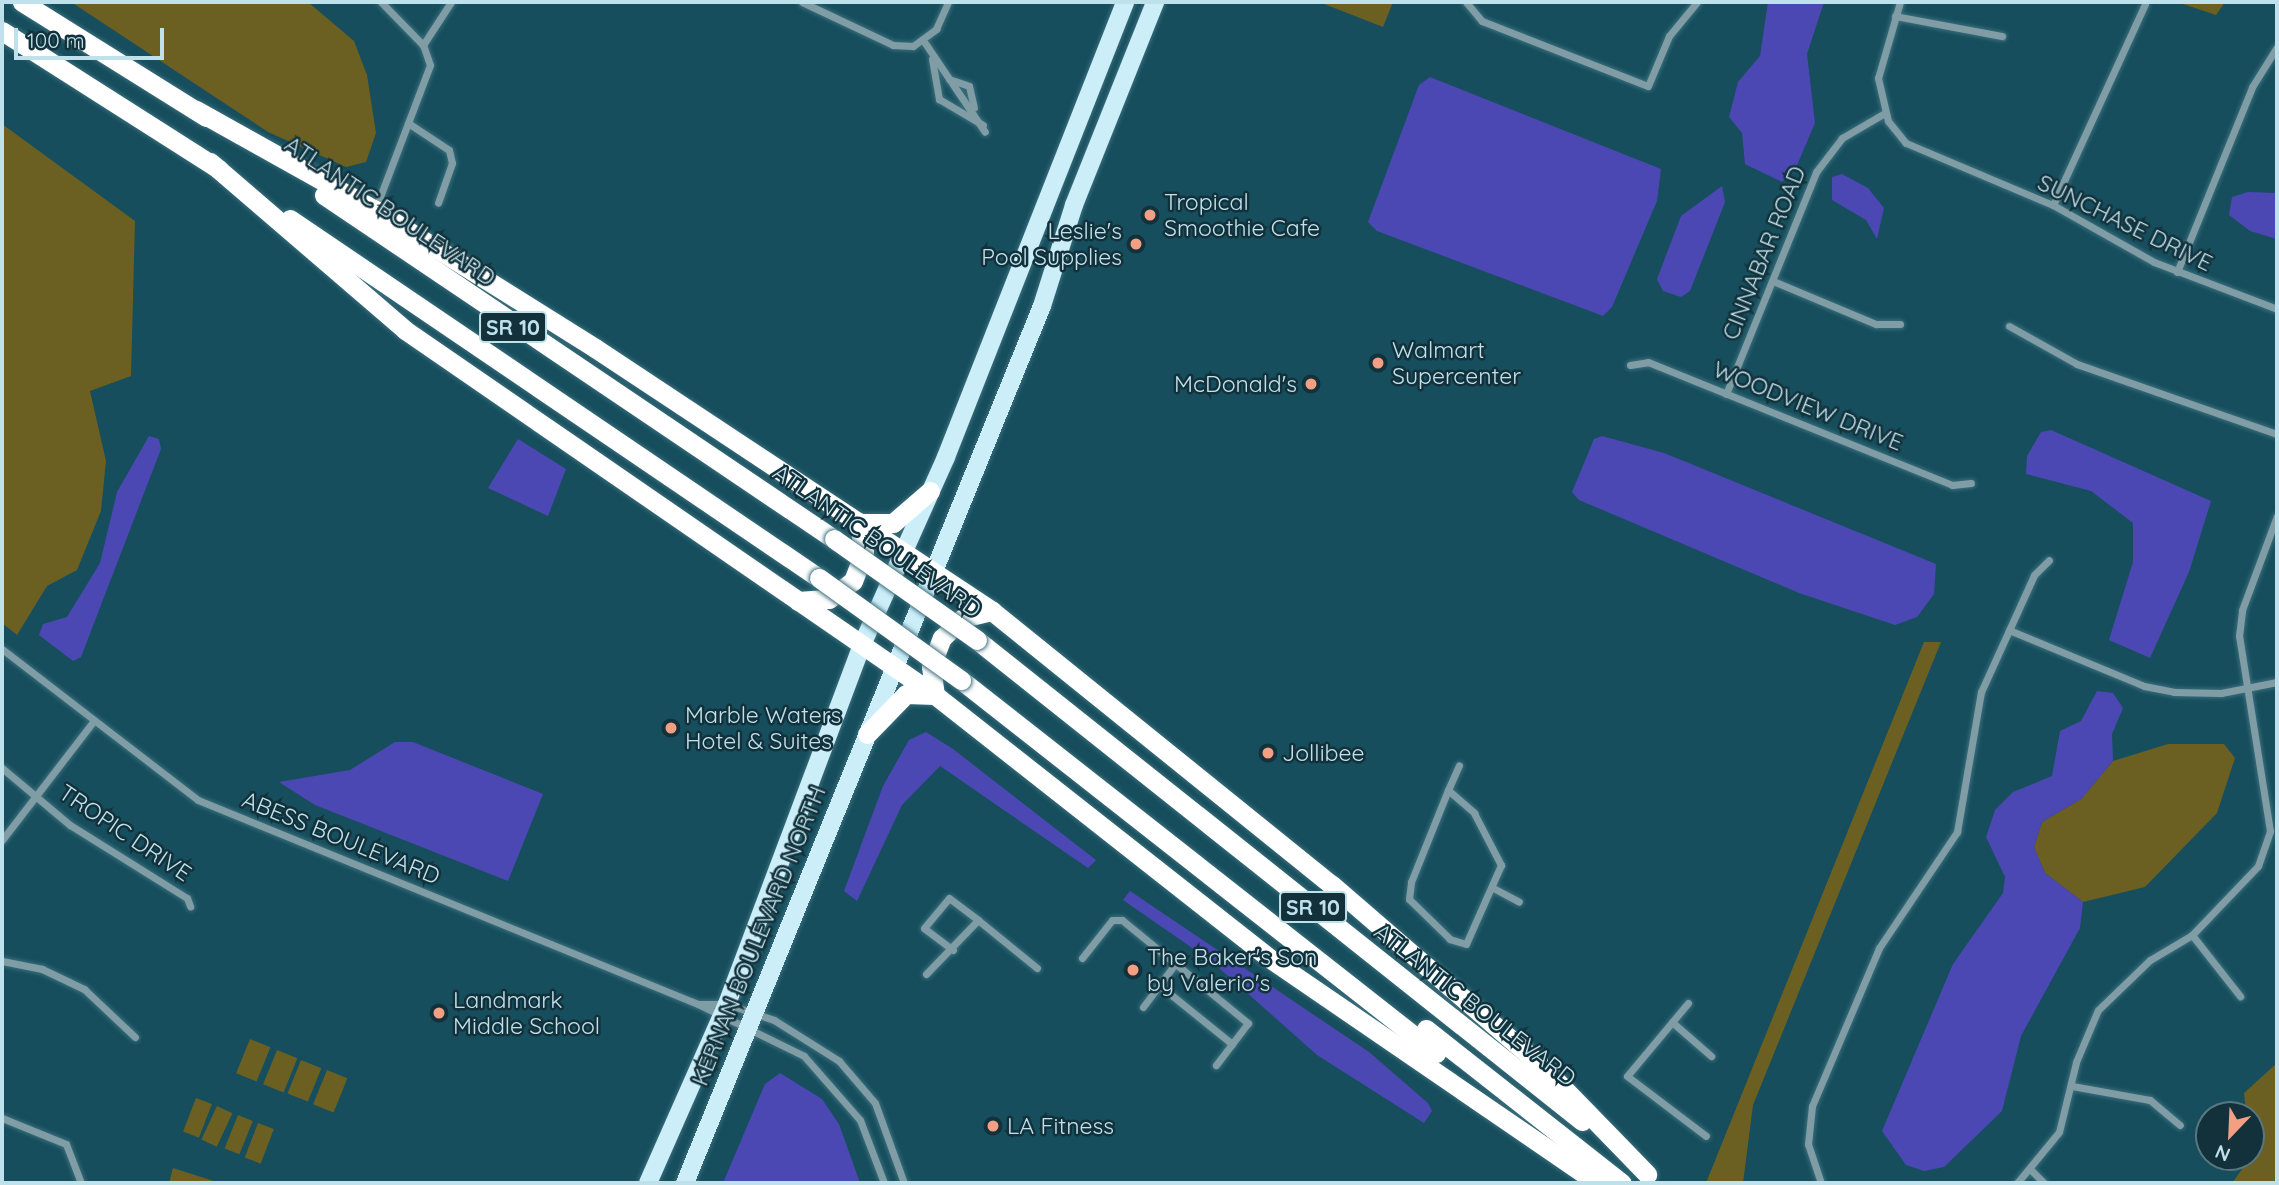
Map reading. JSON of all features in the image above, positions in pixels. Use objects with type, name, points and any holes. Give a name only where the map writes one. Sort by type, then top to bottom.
[{"type":"highway","name":"ATLANTIC BOULEVARD","points":[[22,2],[196,110],[834,539],[977,640],[1653,1179]]},
{"type":"highway","name":"SR 10","points":[[2,31],[210,162],[531,388],[818,578],[961,680],[1599,1183]]},
{"type":"highway","points":[[196,110],[375,210],[992,611],[1323,877],[1542,1066],[1653,1179]]},
{"type":"highway","points":[[210,162],[405,330],[935,695],[1280,966],[1599,1183]]},
{"type":"highway","points":[[858,522],[892,523],[930,491]]},
{"type":"highway","points":[[798,601],[829,599],[853,581],[864,552],[858,522]]},
{"type":"highway","points":[[935,695],[931,666],[942,638],[963,618],[992,611]]},
{"type":"highway","points":[[867,734],[906,694],[935,695]]},
{"type":"highway","points":[[1340,980],[1409,1016],[1622,1183]]},
{"type":"main road","name":"KERNAN BOULEVARD NORTH","points":[[648,1183],[724,1012],[862,645],[930,491],[1125,2]]},
{"type":"main road","name":"KERNAN BOULEVARD NORTH","points":[[685,1183],[934,573],[1156,2]]},
{"type":"street","points":[[375,210],[430,65],[423,45],[381,2]]},
{"type":"street","points":[[423,45],[451,2]]},
{"type":"street","points":[[802,2],[893,44],[925,43]]},
{"type":"street","points":[[925,43],[948,2]]},
{"type":"street","points":[[1466,2],[1482,21],[1648,86],[1669,36],[1697,2]]},
{"type":"street","name":"SUNCHASE DRIVE","points":[[1900,2],[1878,63],[1885,113],[1906,143],[1932,158],[2053,205],[2177,272],[2277,309]]},
{"type":"street","points":[[2053,205],[2145,4]]},
{"type":"street","points":[[1895,16],[2002,36]]},
{"type":"street","points":[[925,43],[932,59],[939,99],[984,129],[974,108],[932,59]]},
{"type":"street","points":[[2177,272],[2252,87],[2277,47]]},
{"type":"street","name":"CINNABAR ROAD","points":[[1726,394],[1825,156],[1885,113]]},
{"type":"street","points":[[408,123],[449,150],[452,163],[438,203]]},
{"type":"street","points":[[1773,281],[1876,324],[1900,324]]},
{"type":"street","points":[[2009,326],[2077,363],[2277,434]]},
{"type":"street","name":"WOODVIEW DRIVE","points":[[1630,365],[1647,362],[1952,485],[1972,483]]},
{"type":"street","points":[[2017,1183],[2031,1170],[2059,1132],[2098,1010],[2150,960],[2192,934],[2249,882],[2274,832],[2247,686],[2242,610],[2277,516]]},
{"type":"street","points":[[1821,1183],[1808,1144],[1812,1106],[1878,948],[1957,832],[1970,786],[1976,709],[2034,575],[2049,560]]},
{"type":"street","points":[[2009,630],[2144,686],[2198,694],[2277,682]]},
{"type":"street","name":"ABESS BOULEVARD","points":[[2,649],[93,722],[198,800],[698,1004],[724,1012],[756,1014],[819,1044],[854,1077],[883,1119],[904,1183]]},
{"type":"street","points":[[2,840],[93,722]]},
{"type":"street","points":[[1448,790],[1474,813],[1495,847],[1501,866],[1495,889],[1466,944],[1450,939],[1409,899],[1448,790],[1459,765]]},
{"type":"street","name":"TROPIC DRIVE","points":[[2,768],[70,825],[187,898],[190,906]]},
{"type":"street","points":[[1495,889],[1519,902]]},
{"type":"street","points":[[953,950],[924,928],[948,898],[1037,968]]},
{"type":"street","points":[[926,974],[953,950],[978,920]]},
{"type":"street","points":[[1082,958],[1112,920],[1122,920],[1248,1023],[1216,1065]]},
{"type":"street","points":[[2192,934],[2240,996]]},
{"type":"street","points":[[2,961],[30,965],[84,989],[135,1037]]},
{"type":"street","points":[[1143,1007],[1175,964]]},
{"type":"street","points":[[1159,985],[1233,1044]]},
{"type":"street","points":[[1688,1003],[1627,1076],[1706,1136]]},
{"type":"street","name":"ABESS BOULEVARD","points":[[698,1004],[724,1012],[748,1032],[804,1056],[834,1084],[864,1127],[884,1183]]},
{"type":"street","points":[[1672,1022],[1712,1056]]},
{"type":"street","points":[[2072,1086],[2150,1100],[2180,1125]]},
{"type":"street","points":[[2,1118],[66,1144],[79,1181]]},
{"type":"street","points":[[2031,1170],[2044,1183]]},
{"type":"shaded area","points":[[71,2],[308,2],[354,41],[367,75],[376,133],[366,162],[346,167],[268,132]]},
{"type":"shaded area","points":[[1319,2],[1393,2],[1383,27]]},
{"type":"shaded area","points":[[1768,2],[1824,2],[1807,54],[1815,123],[1795,170],[1782,182],[1745,164],[1742,133],[1729,117],[1738,82],[1760,56]]},
{"type":"shaded area","points":[[2177,2],[2225,2],[2216,15]]},
{"type":"shaded area","points":[[1430,77],[1661,169],[1657,201],[1612,307],[1603,316],[1377,231],[1368,222],[1419,85]]},
{"type":"shaded area","points":[[2,124],[135,221],[131,376],[90,391],[106,461],[101,511],[77,570],[47,586],[17,635],[2,623]]},
{"type":"shaded area","points":[[1842,174],[1868,188],[1884,208],[1877,239],[1866,220],[1832,200],[1832,177]]},
{"type":"shaded area","points":[[1722,186],[1725,202],[1690,291],[1681,297],[1663,291],[1657,279],[1681,216]]},
{"type":"shaded area","points":[[2248,192],[2277,193],[2277,239],[2250,231],[2229,215],[2232,197]]},
{"type":"shaded area","points":[[2051,430],[2211,501],[2189,572],[2150,658],[2109,640],[2133,562],[2133,523],[2091,491],[2026,474],[2027,456],[2041,432]]},
{"type":"shaded area","points":[[149,436],[159,439],[161,449],[81,657],[73,661],[39,635],[43,624],[67,617],[100,563],[117,492]]},
{"type":"shaded area","points":[[1602,436],[1664,453],[1936,564],[1934,594],[1917,617],[1895,625],[1799,593],[1579,500],[1572,492],[1594,439]]},
{"type":"shaded area","points":[[518,439],[566,469],[548,516],[488,488]]},
{"type":"shaded area","points":[[1924,642],[1941,642],[1753,1105],[1743,1183],[1706,1183]]},
{"type":"shaded area","points":[[2097,691],[2113,693],[2123,708],[2112,734],[2113,761],[2081,799],[2042,822],[2034,847],[2045,873],[2083,902],[2080,928],[2021,1036],[2002,1111],[1944,1167],[1924,1171],[1906,1165],[1882,1131],[1953,964],[2003,893],[2005,877],[1986,837],[1995,810],[2013,792],[2052,776],[2060,731],[2081,721]]},
{"type":"shaded area","points":[[926,732],[953,749],[1096,860],[1088,868],[940,766],[902,805],[857,901],[844,891],[883,786],[909,740]]},
{"type":"shaded area","points":[[395,742],[413,742],[543,794],[508,881],[315,805],[279,782],[350,770]]},
{"type":"shaded area","points":[[2168,744],[2224,744],[2235,758],[2217,813],[2145,887],[2083,902],[2045,873],[2034,847],[2042,822],[2081,799],[2113,761]]},
{"type":"shaded area","points":[[1130,891],[1369,1052],[1428,1103],[1432,1111],[1424,1123],[1317,1055],[1211,961],[1123,900]]},
{"type":"shaded area","points":[[250,1039],[270,1047],[257,1082],[236,1073]]},
{"type":"shaded area","points":[[277,1050],[297,1058],[284,1093],[263,1084]]},
{"type":"shaded area","points":[[301,1060],[321,1068],[308,1102],[288,1093]]},
{"type":"shaded area","points":[[2277,1063],[2277,1183],[2232,1183],[2241,1171],[2265,1171],[2265,1101],[2245,1101],[2244,1093]]},
{"type":"shaded area","points":[[327,1070],[347,1078],[334,1113],[313,1104]]},
{"type":"shaded area","points":[[780,1073],[822,1099],[839,1124],[860,1183],[723,1183],[765,1084]]},
{"type":"shaded area","points":[[196,1098],[212,1104],[199,1138],[183,1132]]},
{"type":"shaded area","points":[[217,1106],[232,1113],[217,1147],[201,1140]]},
{"type":"shaded area","points":[[238,1115],[253,1121],[239,1154],[225,1148]]},
{"type":"shaded area","points":[[258,1123],[274,1129],[261,1164],[245,1158]]},
{"type":"shaded area","points":[[173,1168],[220,1183],[169,1183]]},
{"type":"place","name":"Tropical Smoothie Cafe","points":[[1150,215]]},
{"type":"place","name":"Leslie's Pool Supplies","points":[[1136,244]]},
{"type":"place","name":"Walmart Supercenter","points":[[1378,363]]},
{"type":"place","name":"McDonald's","points":[[1311,384]]},
{"type":"place","name":"Marble Waters Hotel & Suites","points":[[671,728]]},
{"type":"place","name":"Jollibee","points":[[1268,753]]},
{"type":"place","name":"The Baker's Son by Valerio's","points":[[1133,970]]},
{"type":"place","name":"Landmark Middle School","points":[[439,1013]]},
{"type":"place","name":"LA Fitness","points":[[993,1126]]}]
